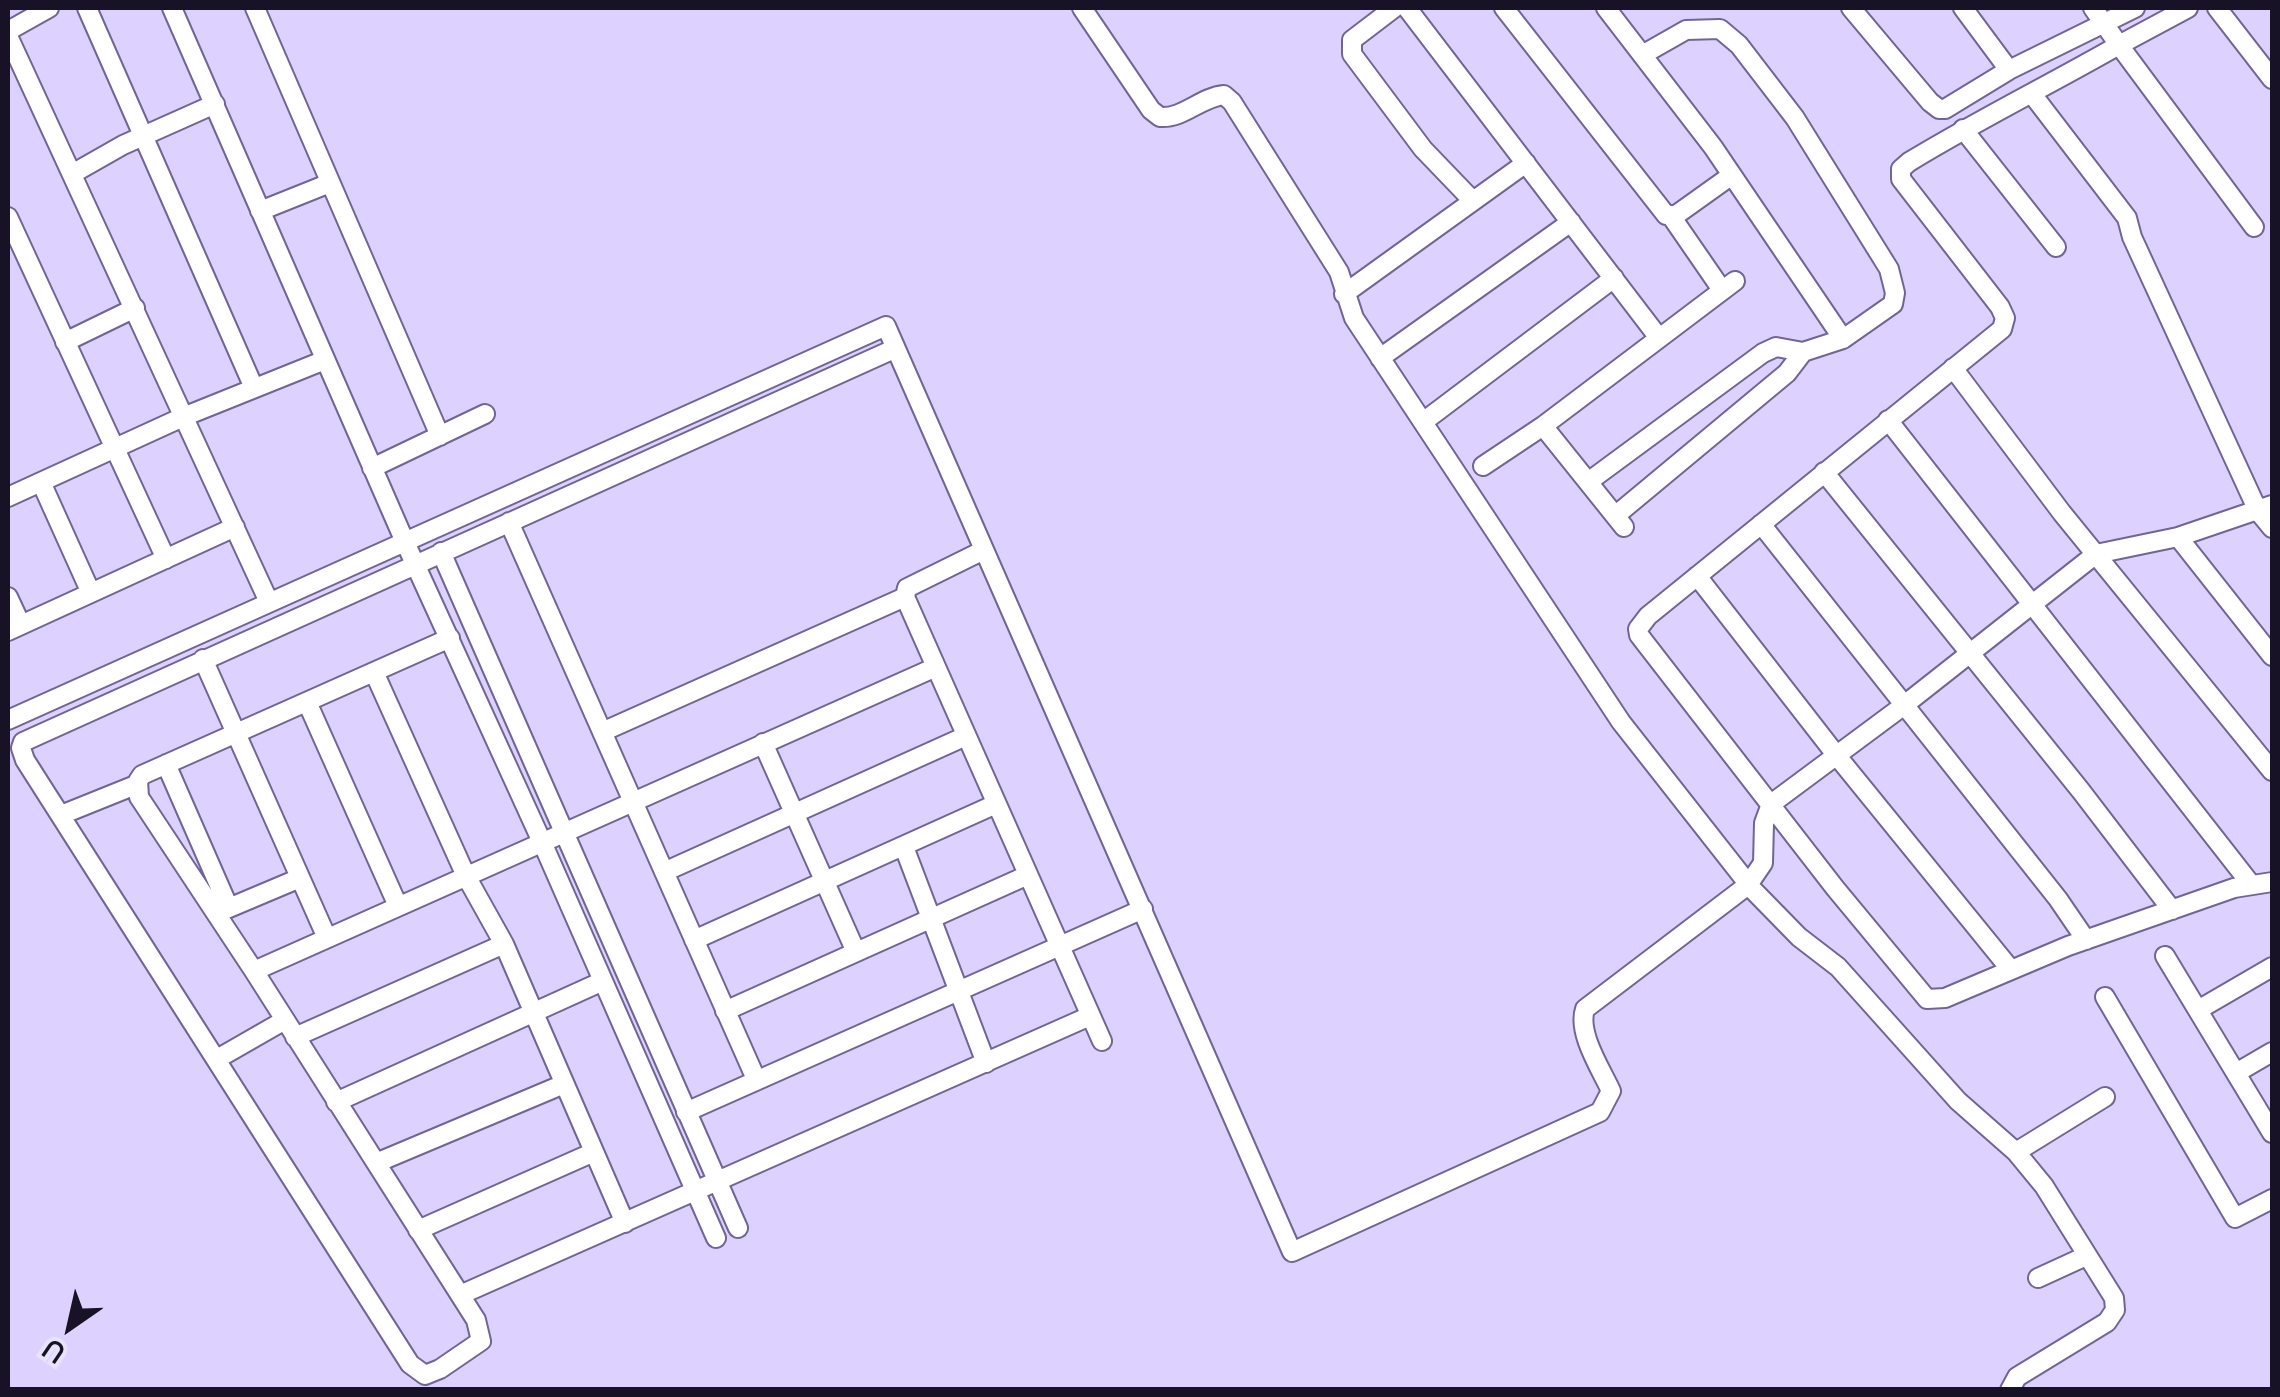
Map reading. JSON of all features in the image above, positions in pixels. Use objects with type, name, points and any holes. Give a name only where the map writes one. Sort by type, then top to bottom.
[{"type":"street","points":[[49,8],[8,34],[270,602]]},
{"type":"street","points":[[87,8],[254,388]]},
{"type":"street","points":[[172,8],[324,360],[716,1238]]},
{"type":"street","points":[[255,8],[440,436]]},
{"type":"street","points":[[1082,8],[1160,117],[1175,116],[1214,96],[1224,96],[1232,102],[1340,272],[1354,318],[1610,706],[1748,885],[1794,932],[1838,967],[1958,1101],[2016,1152],[2044,1186],[2114,1298],[2113,1314],[2103,1325],[2017,1376],[2010,1390]]},
{"type":"street","points":[[1394,8],[1352,40],[1352,54],[1423,149],[1473,201]]},
{"type":"street","points":[[1407,8],[1659,338]]},
{"type":"street","points":[[1483,466],[1543,426],[1728,286],[1671,216],[1661,211],[1504,8]]},
{"type":"street","points":[[1606,8],[1732,175],[1843,339]]},
{"type":"street","points":[[1851,8],[1882,49],[1939,109],[1945,110],[2009,70],[2135,8]]},
{"type":"street","points":[[1963,8],[2009,70]]},
{"type":"street","points":[[2093,8],[2254,228]]},
{"type":"street","points":[[2188,8],[2032,94],[2006,104],[1909,162],[1900,174],[2004,313],[2004,326],[1641,623],[1639,635],[1927,999],[1945,998],[2086,940],[2250,883],[2272,882]]},
{"type":"street","points":[[2217,8],[2272,78]]},
{"type":"street","points":[[1588,482],[1763,353],[1776,347],[1803,352],[1843,339],[1893,304],[1889,269],[1795,118],[1739,45],[1720,29],[1697,28],[1675,33],[1642,54]]},
{"type":"street","points":[[2032,94],[2127,218],[2132,238],[2272,528]]},
{"type":"street","points":[[72,174],[215,104]]},
{"type":"street","points":[[1964,129],[2056,247]]},
{"type":"street","points":[[1344,294],[1526,163]]},
{"type":"street","points":[[1671,216],[1732,175]]},
{"type":"street","points":[[260,211],[330,183]]},
{"type":"street","points":[[8,217],[166,559]]},
{"type":"street","points":[[1380,358],[1571,222]]},
{"type":"street","points":[[1424,422],[1614,278]]},
{"type":"street","points":[[66,342],[135,308]]},
{"type":"street","points":[[8,720],[886,326],[1292,1252],[1600,1112],[1611,1091],[1584,1029],[1585,1009],[1748,885],[1763,863],[1764,823],[1771,804],[2096,554],[2178,537],[2265,508]]},
{"type":"street","points":[[166,764],[222,911],[254,970],[476,1320],[481,1341],[440,1370],[424,1375],[416,1372],[60,815],[26,760],[23,742],[894,349]]},
{"type":"street","points":[[1543,426],[1620,522],[1787,373],[1803,352]]},
{"type":"street","points":[[8,497],[184,417],[324,360]]},
{"type":"street","points":[[1952,368],[2096,554],[2272,770]]},
{"type":"street","points":[[372,468],[485,414]]},
{"type":"street","points":[[1888,420],[2250,883]]},
{"type":"street","points":[[1824,472],[2172,910]]},
{"type":"street","points":[[41,482],[91,593]]},
{"type":"street","points":[[509,522],[756,1079]]},
{"type":"street","points":[[1760,524],[2058,899],[2086,940]]},
{"type":"street","points":[[8,597],[14,628],[235,528]]},
{"type":"street","points":[[2178,537],[2272,656]]},
{"type":"street","points":[[984,550],[907,588],[905,597],[1102,1041]]},
{"type":"street","points":[[441,552],[738,1228]]},
{"type":"street","points":[[1697,576],[2011,970]]},
{"type":"street","points":[[602,732],[905,597]]},
{"type":"street","points":[[222,911],[138,797],[142,775],[450,638]]},
{"type":"street","points":[[203,660],[327,938]]},
{"type":"street","points":[[254,970],[936,667]]},
{"type":"street","points":[[374,672],[466,876],[504,944],[625,1223]]},
{"type":"street","points":[[307,702],[398,906]]},
{"type":"street","points":[[664,872],[966,736]]},
{"type":"street","points":[[763,744],[856,952]]},
{"type":"street","points":[[60,815],[138,784]]},
{"type":"street","points":[[694,940],[996,804]]},
{"type":"street","points":[[904,847],[986,1062]]},
{"type":"street","points":[[725,1010],[1028,875]]},
{"type":"street","points":[[222,911],[300,878]]},
{"type":"street","points":[[686,1112],[1143,908]]},
{"type":"street","points":[[295,1037],[504,944]]},
{"type":"street","points":[[2165,956],[2272,1133]]},
{"type":"street","points":[[2198,1010],[2272,967]]},
{"type":"street","points":[[336,1102],[603,981]]},
{"type":"street","points":[[2105,997],[2235,1218],[2272,1199]]},
{"type":"street","points":[[460,1295],[1090,1016]]},
{"type":"street","points":[[217,1059],[284,1020]]},
{"type":"street","points":[[2236,1074],[2272,1052]]},
{"type":"street","points":[[376,1163],[564,1084]]},
{"type":"street","points":[[2016,1152],[2104,1097]]},
{"type":"street","points":[[418,1230],[594,1152]]},
{"type":"street","points":[[2038,1278],[2086,1256]]}]
